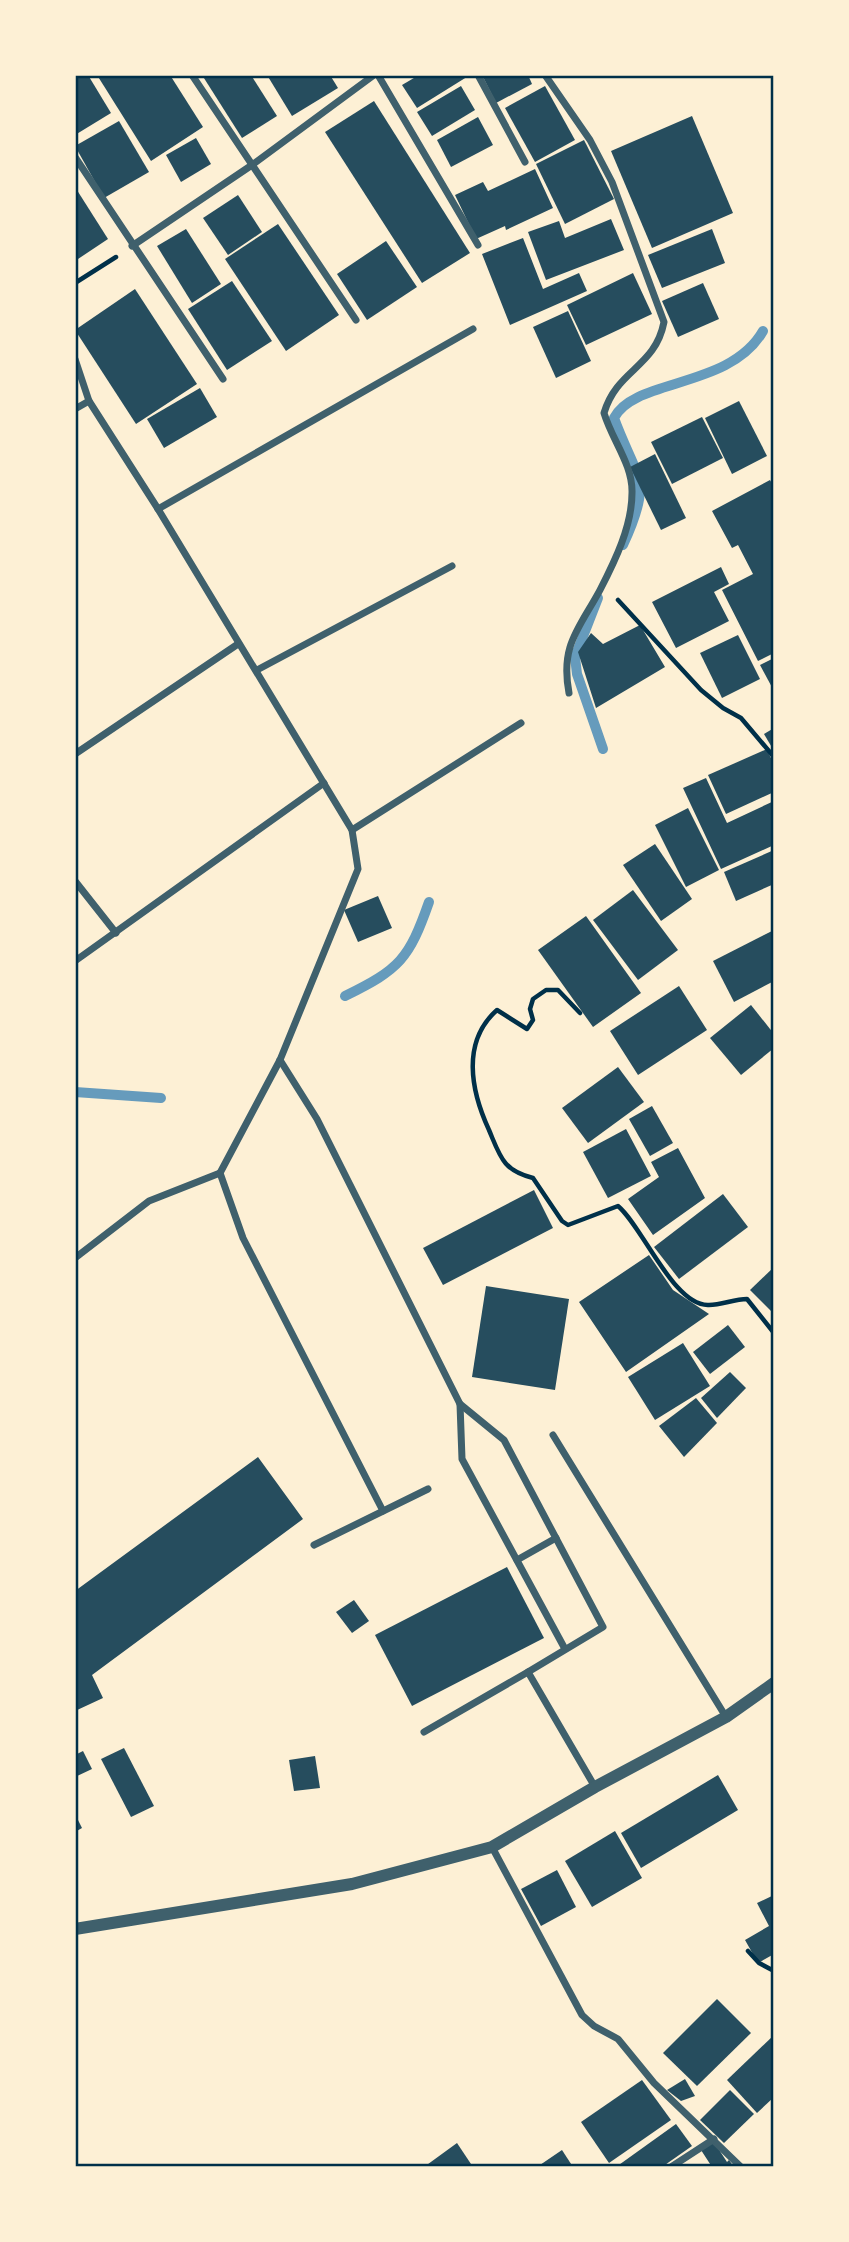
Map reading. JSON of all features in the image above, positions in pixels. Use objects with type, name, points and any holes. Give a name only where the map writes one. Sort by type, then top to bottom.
[{"type":"street","points":[[192,75],[356,320]]},
{"type":"street","points":[[354,75],[360,84]]},
{"type":"street","points":[[132,246],[252,165],[360,84],[376,75],[478,245]]},
{"type":"street","points":[[478,75],[525,162]]},
{"type":"street","points":[[545,75],[590,140],[612,182],[664,322],[661,338],[651,355],[618,383],[604,413],[631,476],[630,515],[600,590],[575,627],[566,662],[569,693]]},
{"type":"street","points":[[75,157],[223,379]]},
{"type":"street","points":[[158,509],[473,329]]},
{"type":"street","points":[[75,359],[89,401],[158,509],[238,644],[257,670],[352,830],[358,869],[280,1060],[220,1173],[149,1201],[75,1258]]},
{"type":"street","points":[[75,409],[89,401]]},
{"type":"street","points":[[257,670],[452,566]]},
{"type":"street","points":[[75,754],[238,644]]},
{"type":"street","points":[[352,830],[521,723]]},
{"type":"street","points":[[75,961],[324,783]]},
{"type":"street","points":[[75,881],[116,933]]},
{"type":"street","points":[[280,1060],[317,1119],[460,1405],[462,1459],[565,1649]]},
{"type":"street","points":[[220,1173],[243,1238],[383,1511]]},
{"type":"street","points":[[424,1732],[603,1627],[504,1440],[460,1405]]},
{"type":"street","points":[[553,1435],[726,1717]]},
{"type":"street","points":[[314,1545],[428,1489]]},
{"type":"street","points":[[517,1560],[556,1538]]},
{"type":"street","points":[[528,1672],[595,1787]]},
{"type":"street","points":[[75,1929],[352,1884],[492,1847],[595,1787],[726,1717],[774,1683]]},
{"type":"street","points":[[492,1847],[582,2015],[594,2026],[618,2039],[654,2082],[741,2167]]},
{"type":"street","points":[[671,2167],[714,2139]]},
{"type":"path","points":[[75,283],[132,246]]},
{"type":"path","points":[[619,601],[701,690],[723,708],[741,718],[774,757]]},
{"type":"path","points":[[579,1013],[558,990],[546,990],[533,999],[530,1009],[533,1020],[527,1029],[497,1010],[484,1021],[471,1069],[474,1099],[503,1161],[516,1174],[533,1178],[562,1221],[568,1225],[618,1206],[675,1284],[694,1300],[708,1306],[732,1299],[747,1299],[774,1333]]},
{"type":"path","points":[[748,1951],[759,1963],[774,1971]]},
{"type":"building","points":[[75,75],[88,75],[111,113],[75,135]]},
{"type":"building","points":[[97,75],[170,75],[203,127],[151,161]]},
{"type":"building","points":[[202,75],[251,75],[277,116],[242,138]]},
{"type":"building","points":[[267,75],[330,75],[338,88],[292,116]]},
{"type":"building","points":[[419,75],[470,75],[417,108],[402,85]]},
{"type":"building","points":[[482,75],[528,75],[532,84],[496,103]]},
{"type":"building","points":[[461,86],[475,110],[432,136],[417,112]]},
{"type":"building","points":[[545,86],[575,140],[535,162],[505,108]]},
{"type":"building","points":[[374,101],[470,253],[422,283],[325,132]]},
{"type":"building","points":[[692,116],[733,213],[652,248],[611,151]]},
{"type":"building","points":[[478,117],[493,145],[451,167],[437,140]]},
{"type":"building","points":[[119,121],[149,172],[104,198],[75,146]]},
{"type":"building","points":[[196,138],[211,164],[181,182],[166,155]]},
{"type":"building","points":[[584,140],[614,199],[565,224],[536,164]]},
{"type":"building","points":[[535,169],[553,208],[506,230],[505,226],[476,239],[455,195],[483,182],[488,191]]},
{"type":"building","points":[[75,187],[108,239],[75,261]]},
{"type":"building","points":[[238,195],[262,232],[228,255],[203,218]]},
{"type":"building","points":[[611,219],[624,250],[546,280],[528,232],[559,221],[565,238]]},
{"type":"building","points":[[278,224],[339,315],[286,351],[225,259]]},
{"type":"building","points":[[186,229],[221,284],[192,303],[157,246]]},
{"type":"building","points":[[712,229],[725,263],[662,288],[648,255]]},
{"type":"building","points":[[523,238],[543,289],[579,273],[587,291],[510,325],[482,254]]},
{"type":"building","points":[[386,241],[417,287],[367,320],[337,274]]},
{"type":"building","points":[[633,273],[652,314],[586,345],[567,305]]},
{"type":"building","points":[[232,281],[272,341],[227,370],[188,309]]},
{"type":"building","points":[[703,283],[719,319],[678,337],[662,301]]},
{"type":"building","points":[[135,289],[197,384],[136,424],[75,330]]},
{"type":"building","points":[[568,311],[591,361],[556,378],[533,327]]},
{"type":"building","points":[[200,388],[217,417],[164,448],[147,419]]},
{"type":"building","points":[[739,401],[767,456],[732,474],[705,418]]},
{"type":"building","points":[[702,417],[723,458],[672,484],[651,442]]},
{"type":"building","points":[[655,454],[686,518],[661,530],[630,467]]},
{"type":"building","points":[[770,480],[774,487],[774,653],[758,661],[722,590],[753,574],[738,545],[732,548],[712,511]]},
{"type":"building","points":[[721,567],[729,584],[714,592],[729,621],[676,648],[652,602]]},
{"type":"building","points":[[640,625],[665,667],[596,708],[578,652],[591,633],[603,644]]},
{"type":"building","points":[[738,635],[760,679],[722,698],[700,653]]},
{"type":"building","points":[[774,658],[774,691],[760,665]]},
{"type":"building","points":[[774,728],[774,751],[764,734]]},
{"type":"building","points":[[767,749],[774,765],[774,792],[726,814],[708,775]]},
{"type":"building","points":[[706,778],[727,823],[774,801],[774,845],[721,869],[683,788]]},
{"type":"building","points":[[688,808],[719,870],[686,887],[655,825]]},
{"type":"building","points":[[655,844],[692,899],[661,921],[623,865]]},
{"type":"building","points":[[774,850],[774,884],[736,901],[724,872]]},
{"type":"building","points":[[633,890],[678,950],[638,980],[593,920]]},
{"type":"building","points":[[378,896],[392,928],[358,942],[344,910]]},
{"type":"building","points":[[586,916],[641,993],[593,1027],[538,950]]},
{"type":"building","points":[[774,930],[774,981],[734,1002],[713,961]]},
{"type":"building","points":[[679,986],[707,1030],[638,1075],[610,1031]]},
{"type":"building","points":[[751,1005],[774,1034],[774,1048],[741,1075],[710,1038]]},
{"type":"building","points":[[618,1067],[644,1102],[588,1143],[562,1108]]},
{"type":"building","points":[[652,1106],[673,1143],[650,1156],[629,1119]]},
{"type":"building","points":[[626,1129],[651,1176],[608,1198],[583,1152]]},
{"type":"building","points":[[678,1148],[705,1198],[653,1235],[628,1199],[659,1177],[651,1162]]},
{"type":"building","points":[[534,1190],[553,1228],[443,1285],[423,1248]]},
{"type":"building","points":[[723,1194],[748,1227],[679,1279],[654,1247]]},
{"type":"building","points":[[649,1255],[673,1290],[709,1314],[626,1372],[579,1302]]},
{"type":"building","points":[[774,1267],[774,1314],[750,1290]]},
{"type":"building","points":[[486,1286],[569,1299],[555,1390],[472,1377]]},
{"type":"building","points":[[728,1325],[745,1347],[710,1374],[693,1352]]},
{"type":"building","points":[[683,1343],[710,1386],[655,1420],[628,1377]]},
{"type":"building","points":[[730,1372],[746,1388],[717,1418],[701,1398]]},
{"type":"building","points":[[696,1398],[717,1423],[684,1457],[659,1426]]},
{"type":"building","points":[[258,1457],[303,1519],[92,1675],[103,1698],[75,1711],[75,1591]]},
{"type":"building","points":[[507,1567],[544,1638],[412,1706],[375,1635]]},
{"type":"building","points":[[354,1600],[369,1621],[352,1633],[336,1612]]},
{"type":"building","points":[[124,1748],[154,1806],[131,1817],[101,1759]]},
{"type":"building","points":[[83,1751],[92,1769],[75,1777],[75,1755]]},
{"type":"building","points":[[315,1756],[320,1788],[294,1791],[289,1760]]},
{"type":"building","points":[[718,1775],[738,1810],[641,1868],[621,1833]]},
{"type":"building","points":[[75,1814],[82,1828],[75,1832]]},
{"type":"building","points":[[615,1831],[642,1878],[592,1907],[565,1861]]},
{"type":"building","points":[[557,1870],[576,1907],[541,1926],[521,1889]]},
{"type":"building","points":[[774,1895],[774,1954],[758,1963],[745,1940],[769,1926],[757,1903]]},
{"type":"building","points":[[717,1999],[751,2033],[697,2086],[663,2053]]},
{"type":"building","points":[[774,2035],[774,2097],[757,2113],[727,2080]]},
{"type":"building","points":[[685,2079],[695,2096],[681,2101],[667,2090]]},
{"type":"building","points":[[642,2080],[671,2120],[609,2163],[581,2122]]},
{"type":"building","points":[[730,2090],[754,2114],[724,2143],[700,2120]]},
{"type":"building","points":[[676,2124],[692,2146],[662,2167],[616,2167]]},
{"type":"building","points":[[714,2142],[727,2162],[729,2160],[734,2167],[712,2167],[701,2150]]},
{"type":"building","points":[[457,2143],[473,2167],[424,2167]]},
{"type":"building","points":[[562,2150],[573,2167],[537,2167]]},
{"type":"waterway","points":[[623,545],[638,506],[640,492],[635,468],[614,418],[625,405],[641,396],[729,363],[748,350],[763,331]]},
{"type":"waterway","points":[[598,598],[575,657],[577,674],[603,749]]},
{"type":"waterway","points":[[345,996],[379,978],[400,960],[415,937],[429,902]]},
{"type":"waterway","points":[[75,1092],[161,1098]]}]
